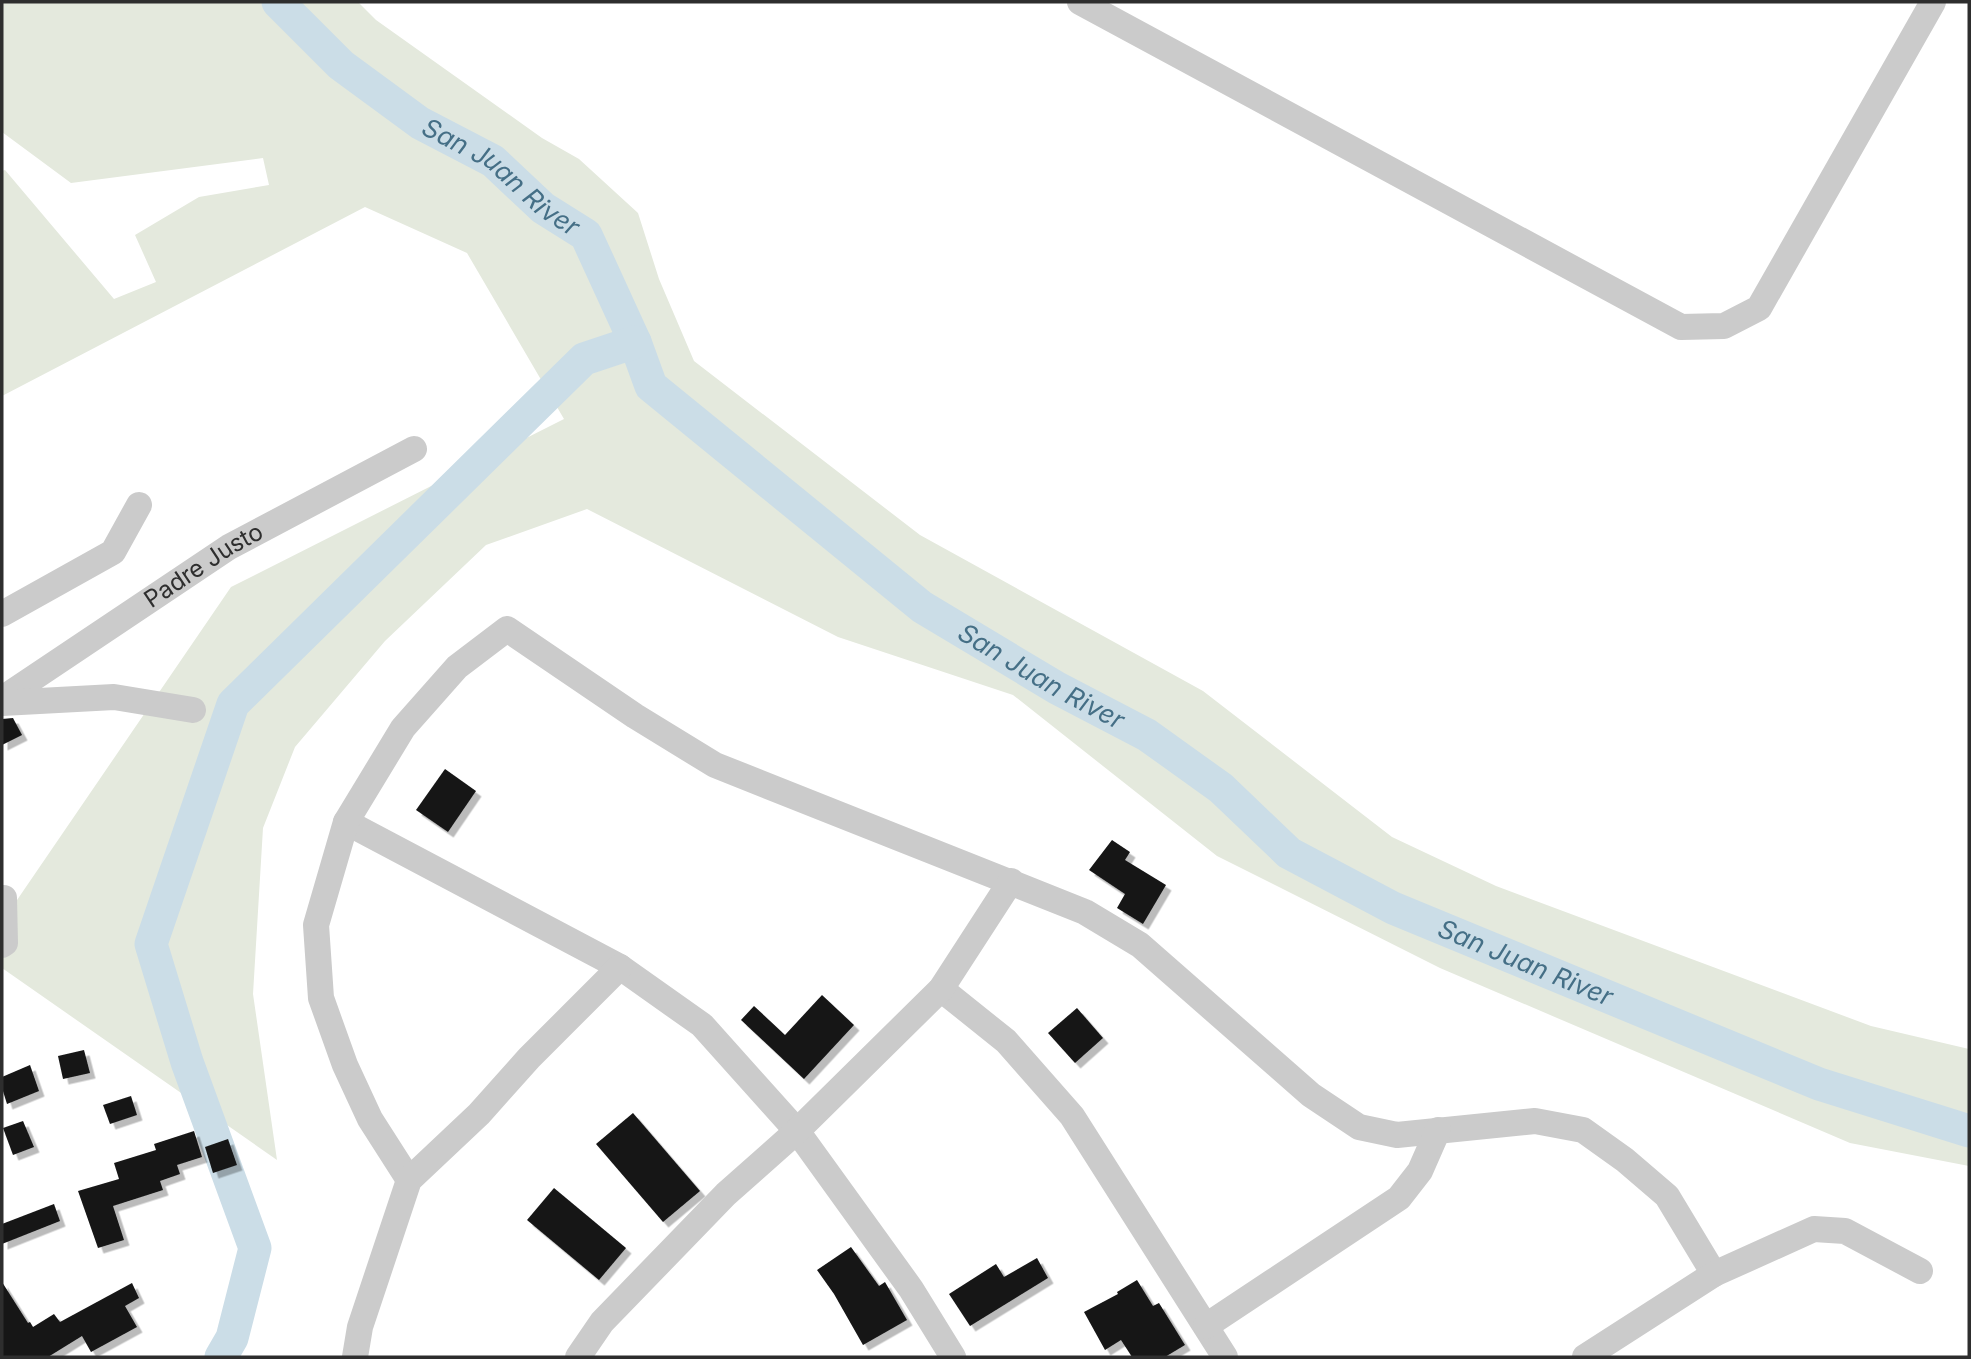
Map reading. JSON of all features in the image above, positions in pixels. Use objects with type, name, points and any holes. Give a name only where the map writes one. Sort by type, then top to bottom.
[{"type":"street","points":[[1080,2],[1681,327],[1724,326],[1759,308],[1933,2]]},
{"type":"street","name":"Padre Justo","points":[[2,701],[229,547],[414,449]]},
{"type":"street","points":[[2,614],[113,552],[139,505]]},
{"type":"street","points":[[409,1180],[370,1119],[345,1065],[321,998],[316,925],[346,822],[403,728],[457,667],[507,629],[635,716],[715,765],[1085,912],[1140,945],[1311,1095],[1359,1127],[1398,1135],[1535,1121],[1583,1130],[1625,1160],[1667,1196],[1714,1274]]},
{"type":"street","points":[[2,701],[114,697],[193,710]]},
{"type":"street","points":[[346,822],[620,967],[702,1025],[797,1131],[911,1289],[953,1357]]},
{"type":"street","points":[[579,1357],[603,1322],[726,1194],[797,1131],[941,989],[1010,881]]},
{"type":"street","points":[[2,944],[5,943],[6,935],[4,898]]},
{"type":"street","points":[[355,1357],[360,1327],[409,1180],[479,1114],[529,1058],[620,967]]},
{"type":"street","points":[[941,989],[1006,1041],[1072,1116],[1226,1357]]},
{"type":"street","points":[[1206,1326],[1399,1198],[1420,1171],[1438,1130]]},
{"type":"street","points":[[1584,1357],[1714,1274],[1814,1228],[1845,1231],[1920,1271]]},
{"type":"shaded area","points":[[2,2],[358,2],[376,20],[542,138],[579,159],[638,213],[659,279],[694,361],[920,535],[1203,691],[1392,837],[1496,886],[1871,1026],[1969,1049],[1969,1166],[1850,1143],[1440,968],[1217,856],[1013,695],[838,637],[587,509],[486,545],[385,641],[295,747],[263,828],[253,994],[277,1160],[2,968],[2,922],[231,587],[564,419],[467,253],[365,207],[2,396],[2,171],[5,170],[114,299],[156,282],[135,235],[199,197],[269,185],[263,158],[71,183],[2,132]]},
{"type":"building","points":[[13,718],[22,735],[2,745],[2,719]]},
{"type":"building","points":[[445,769],[476,791],[448,832],[416,810]]},
{"type":"building","points":[[1112,840],[1130,852],[1125,860],[1166,885],[1143,924],[1117,908],[1125,894],[1089,870]]},
{"type":"building","points":[[822,995],[854,1025],[804,1079],[741,1020],[754,1006],[785,1035]]},
{"type":"building","points":[[1077,1008],[1103,1038],[1075,1063],[1048,1033]]},
{"type":"building","points":[[84,1050],[90,1073],[63,1079],[58,1056]]},
{"type":"building","points":[[30,1065],[39,1091],[7,1104],[2,1077]]},
{"type":"building","points":[[131,1096],[137,1115],[110,1124],[103,1105]]},
{"type":"building","points":[[633,1113],[700,1191],[663,1222],[596,1144]]},
{"type":"building","points":[[23,1121],[34,1147],[13,1155],[3,1128]]},
{"type":"building","points":[[194,1131],[202,1157],[177,1165],[180,1174],[160,1181],[163,1190],[113,1206],[124,1240],[98,1248],[78,1191],[119,1179],[114,1163],[156,1150],[154,1144]]},
{"type":"building","points":[[228,1139],[237,1165],[213,1173],[205,1147]]},
{"type":"building","points":[[554,1188],[626,1248],[599,1280],[527,1220]]},
{"type":"building","points":[[54,1204],[60,1221],[2,1244],[2,1224]]},
{"type":"building","points":[[851,1247],[879,1286],[885,1282],[907,1320],[863,1345],[817,1270]]},
{"type":"building","points":[[1037,1258],[1048,1278],[970,1326],[949,1294],[996,1264],[1004,1277]]},
{"type":"building","points":[[1137,1280],[1153,1306],[1159,1303],[1185,1345],[1165,1357],[1132,1357],[1121,1340],[1105,1350],[1084,1312],[1118,1294],[1117,1292]]},
{"type":"building","points":[[2,1282],[33,1327],[54,1314],[60,1322],[132,1283],[139,1298],[125,1306],[137,1327],[91,1352],[82,1336],[48,1357],[2,1357]]},
{"type":"waterway","name":"San Juan River","points":[[278,2],[341,65],[420,123],[493,161],[543,208],[586,235],[635,342],[651,386],[922,607],[1057,688],[1147,735],[1221,788],[1289,853],[1393,908],[1819,1084],[1969,1131]]},
{"type":"waterway","points":[[221,1357],[232,1338],[255,1248],[187,1062],[151,944],[233,704],[584,359],[635,342]]}]
